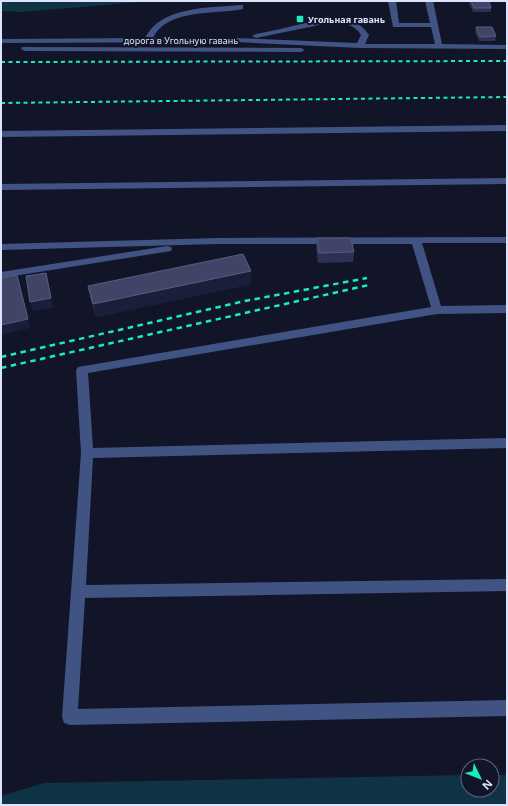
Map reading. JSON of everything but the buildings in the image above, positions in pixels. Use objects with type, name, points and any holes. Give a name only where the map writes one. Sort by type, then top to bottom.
[{"type":"street","points":[[392,1],[396,26],[434,25]]},
{"type":"street","points":[[429,1],[439,46]]},
{"type":"street","points":[[148,40],[152,30],[159,24],[169,20],[191,13],[240,7]]},
{"type":"street","points":[[235,40],[334,20],[354,24],[361,28],[365,35],[360,46]]},
{"type":"street","name":"дорога в Угольную гавань","points":[[1,41],[235,40],[360,46],[507,46]]},
{"type":"street","name":"дорога в Угольную гавань","points":[[1,49],[343,50],[360,46]]},
{"type":"street","points":[[1,134],[507,128]]},
{"type":"street","points":[[1,187],[507,181]]},
{"type":"street","points":[[416,240],[437,310]]},
{"type":"street","points":[[1,248],[217,241],[507,240]]},
{"type":"street","points":[[1,275],[217,241]]},
{"type":"street","points":[[507,309],[437,310],[82,370],[87,453],[70,717],[507,708]]},
{"type":"street","points":[[87,453],[507,442]]},
{"type":"street","points":[[78,592],[507,585]]},
{"type":"water","points":[[1,1],[169,1],[23,12],[1,11]]},
{"type":"water","points":[[460,775],[460,798],[500,798],[500,775],[507,775],[507,805],[1,805],[1,796],[44,783]]},
{"type":"railway","points":[[1,62],[507,61]]},
{"type":"railway","points":[[1,103],[507,97]]},
{"type":"railway","points":[[1,357],[245,301],[367,278]]},
{"type":"railway","points":[[1,368],[369,285]]},
{"type":"place","name":"Угольная гавань","points":[[300,19]]}]
